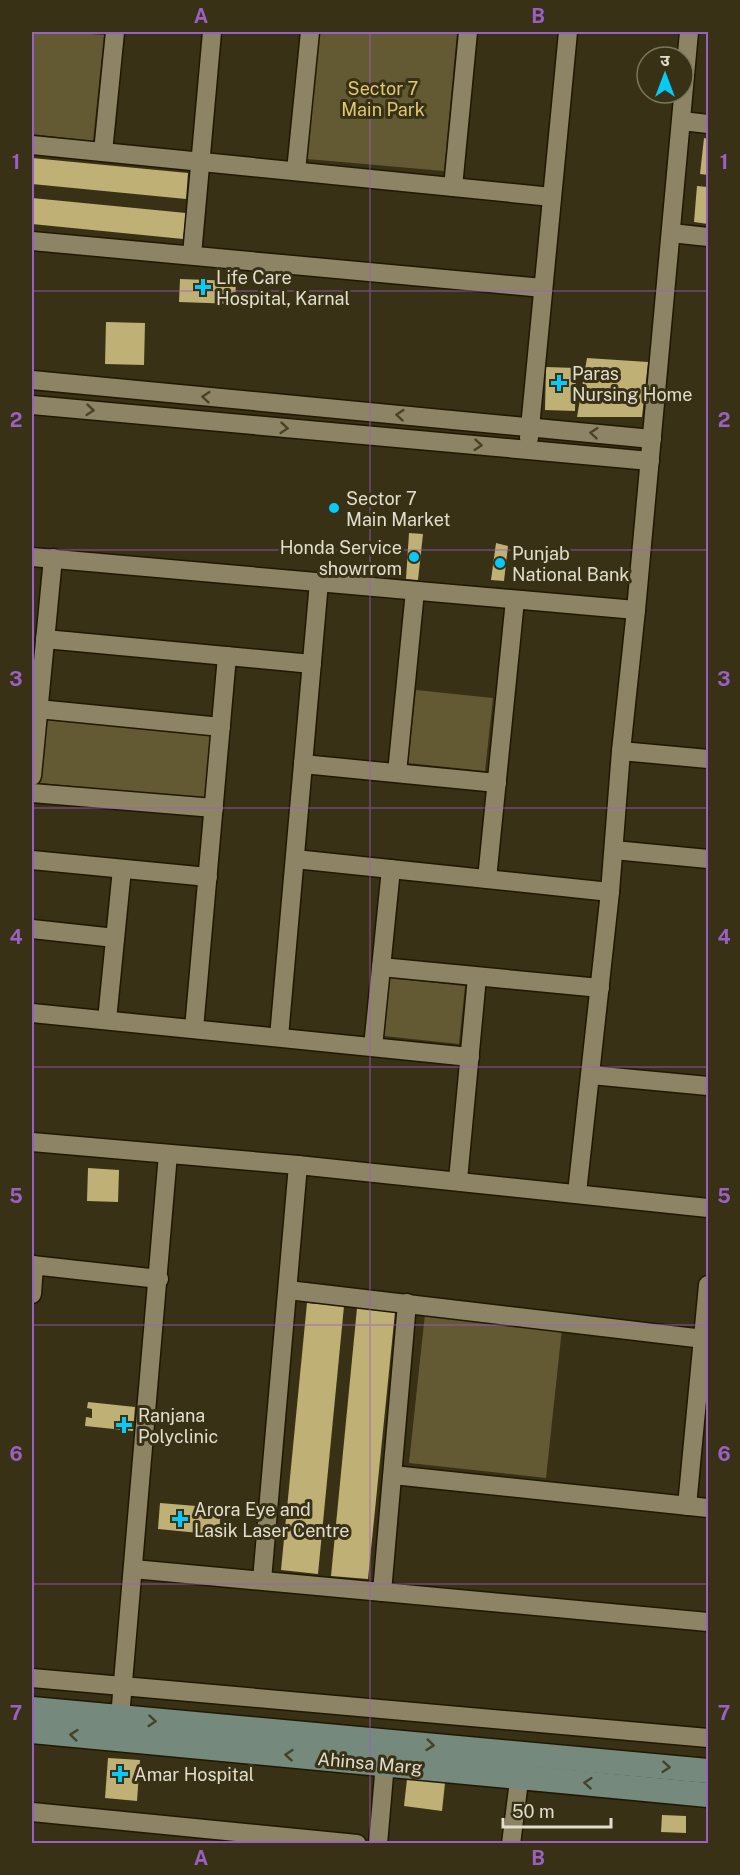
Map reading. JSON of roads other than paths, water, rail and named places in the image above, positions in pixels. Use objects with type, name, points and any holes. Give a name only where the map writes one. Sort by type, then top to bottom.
[{"type":"street","points":[[103,152],[114,32]]},
{"type":"street","points":[[192,255],[212,32]]},
{"type":"street","points":[[296,171],[310,32]]},
{"type":"street","points":[[453,187],[468,32]]},
{"type":"street","points":[[528,449],[568,32]]},
{"type":"street","points":[[577,1193],[614,850],[621,751],[672,233],[689,32]]},
{"type":"street","points":[[682,121],[708,124]]},
{"type":"street","points":[[32,145],[552,197]]},
{"type":"street","points":[[672,233],[708,237]]},
{"type":"street","points":[[32,241],[543,288]]},
{"type":"street","points":[[32,380],[652,439]]},
{"type":"street","points":[[126,413],[129,389]]},
{"type":"street","points":[[32,405],[650,460]]},
{"type":"street","points":[[338,432],[342,409]]},
{"type":"street","points":[[32,556],[636,610]]},
{"type":"street","points":[[32,776],[53,558]]},
{"type":"street","points":[[279,1037],[319,582]]},
{"type":"street","points":[[397,773],[415,591]]},
{"type":"street","points":[[487,879],[515,600]]},
{"type":"street","points":[[45,639],[312,664]]},
{"type":"street","points":[[194,1029],[227,656]]},
{"type":"street","points":[[38,709],[221,727]]},
{"type":"street","points":[[621,751],[708,759]]},
{"type":"street","points":[[303,764],[496,783]]},
{"type":"street","points":[[32,793],[214,808]]},
{"type":"street","points":[[614,850],[708,859]]},
{"type":"street","points":[[295,859],[609,892]]},
{"type":"street","points":[[32,860],[208,877]]},
{"type":"street","points":[[107,1020],[122,869]]},
{"type":"street","points":[[373,1047],[391,869]]},
{"type":"street","points":[[32,929],[115,938]]},
{"type":"street","points":[[381,967],[600,988]]},
{"type":"street","points":[[458,1180],[477,977]]},
{"type":"street","points":[[32,1013],[470,1057]]},
{"type":"street","points":[[591,1075],[708,1086]]},
{"type":"street","points":[[32,1142],[458,1180],[708,1208]]},
{"type":"street","points":[[119,1729],[168,1154]]},
{"type":"street","points":[[262,1580],[298,1165]]},
{"type":"street","points":[[32,1294],[33,1265],[159,1279]]},
{"type":"street","points":[[687,1506],[708,1285]]},
{"type":"street","points":[[288,1290],[704,1340]]},
{"type":"street","points":[[382,1592],[407,1303]]},
{"type":"street","points":[[393,1475],[708,1508]]},
{"type":"street","points":[[133,1569],[708,1622]]},
{"type":"street","points":[[32,1678],[708,1738]]},
{"type":"street","name":"Ahinsa Marg","points":[[32,1709],[119,1729]]},
{"type":"street","name":"Ahinsa Marg","points":[[32,1731],[119,1729],[386,1752],[520,1766],[708,1795]]},
{"type":"street","points":[[378,1844],[386,1752]]},
{"type":"street","points":[[511,1844],[520,1766]]},
{"type":"street","name":"Ahinsa Marg","points":[[520,1766],[708,1771]]},
{"type":"street","points":[[32,1812],[357,1844]]},
{"type":"place","name":"Life Care Hospital, Karnal","points":[[203,287]]},
{"type":"place","name":"Paras Nursing Home","points":[[559,383]]},
{"type":"place","name":"Sector 7 Main Market","points":[[334,508]]},
{"type":"place","name":"Honda Service showrrom","points":[[414,557]]},
{"type":"place","name":"Punjab National Bank","points":[[500,563]]},
{"type":"place","name":"Ranjana Polyclinic","points":[[124,1425]]},
{"type":"place","name":"Arora Eye and Lasik Laser Centre","points":[[180,1519]]},
{"type":"place","name":"Amar Hospital","points":[[120,1774]]},
{"type":"park label","name":"Sector 7 Main Park","points":[[383,98]]}]
